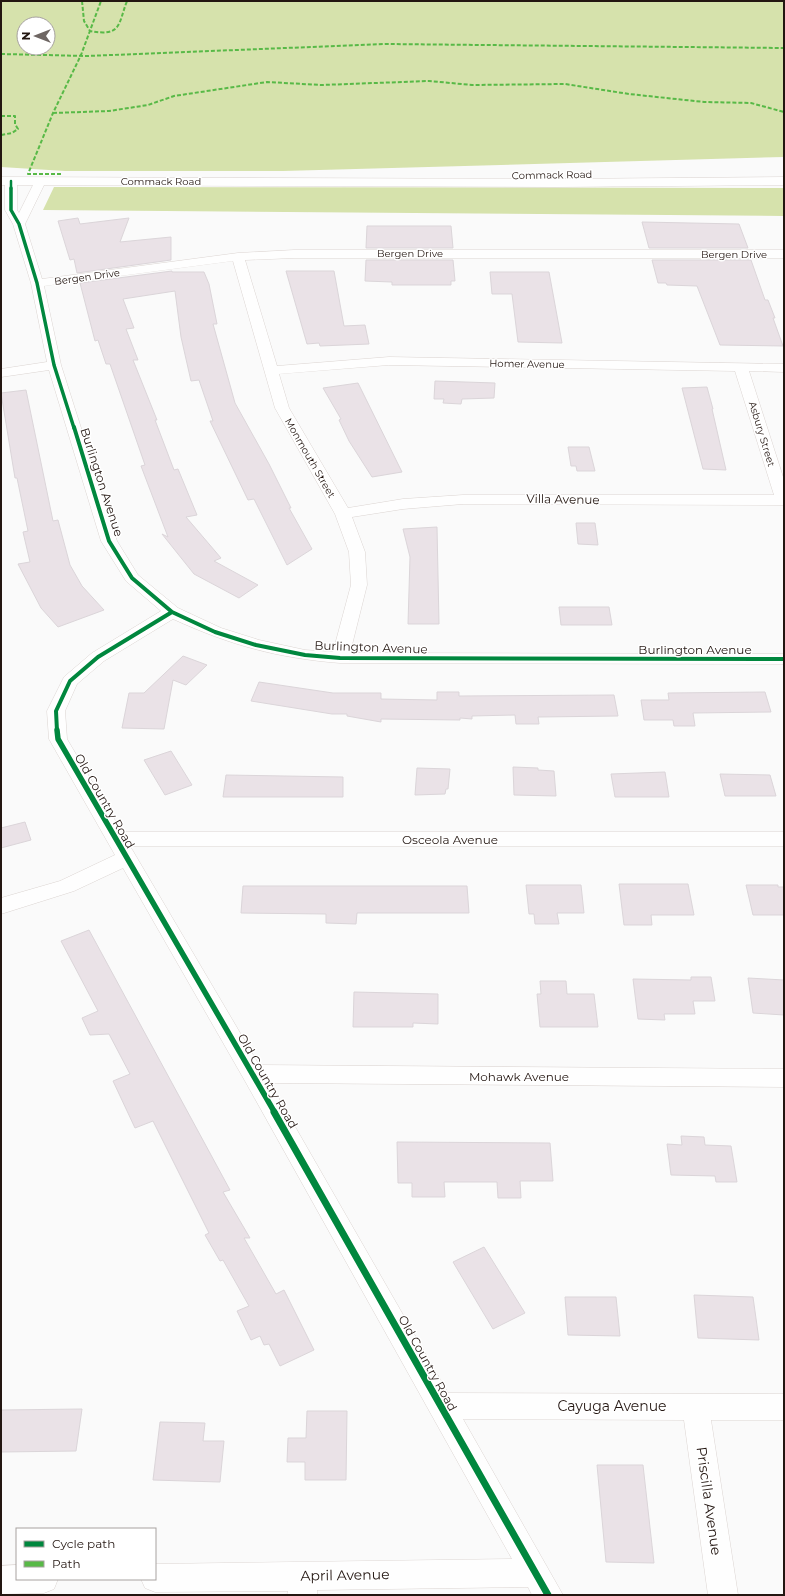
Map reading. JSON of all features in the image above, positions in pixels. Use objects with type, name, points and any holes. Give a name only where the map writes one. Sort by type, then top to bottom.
[{"type":"main road","name":"Commack Road","points":[[320,181],[784,170]]},
{"type":"main road","name":"Commack Road","points":[[6,181],[555,183],[784,181]]},
{"type":"street","name":"Burlington Avenue","points":[[6,181],[10,210],[19,224],[37,283],[54,365],[109,541],[132,578],[172,612],[215,632],[256,645],[305,654],[340,658],[784,659]]},
{"type":"street","points":[[19,224],[40,181]]},
{"type":"street","name":"Bergen Drive","points":[[37,283],[238,257],[294,254],[784,254]]},
{"type":"street","name":"Monmouth Street","points":[[238,257],[282,408],[343,514],[357,552],[359,585],[340,658]]},
{"type":"street","name":"Homer Avenue","points":[[270,371],[389,361],[784,368]]},
{"type":"street","points":[[1,373],[54,365]]},
{"type":"street","name":"Asbury Street","points":[[741,368],[783,500]]},
{"type":"street","name":"Villa Avenue","points":[[343,514],[380,506],[442,500],[487,498],[783,500]]},
{"type":"street","name":"Old Country Road","points":[[172,612],[92,662],[70,681],[56,711],[58,739],[253,1074],[541,1584]]},
{"type":"street","name":"Osceola Avenue","points":[[115,839],[784,839]]},
{"type":"street","points":[[1,906],[67,886],[126,858]]},
{"type":"street","name":"Mohawk Avenue","points":[[253,1074],[784,1078]]},
{"type":"street","name":"Cayuga Avenue","points":[[440,1406],[784,1407]]},
{"type":"street","name":"Priscilla Avenue","points":[[696,1407],[723,1595]]},
{"type":"street","name":"April Avenue","points":[[156,1578],[302,1585],[541,1584]]},
{"type":"street","points":[[1,1580],[16,1580]]},
{"type":"green space","points":[[1,1],[784,1],[784,157],[283,171],[65,171],[1,167]]},
{"type":"green space","points":[[54,187],[784,188],[784,216],[43,210]]},
{"type":"building","points":[[78,218],[80,224],[129,218],[120,242],[171,237],[171,260],[77,273],[74,259],[70,260],[58,221]]},
{"type":"building","points":[[642,222],[739,224],[748,248],[649,248]]},
{"type":"building","points":[[367,226],[451,226],[453,248],[366,248]]},
{"type":"building","points":[[366,260],[453,260],[455,281],[451,281],[451,285],[392,285],[392,282],[365,281]]},
{"type":"building","points":[[652,260],[751,260],[765,300],[768,300],[775,318],[773,318],[783,346],[720,345],[697,286],[667,285],[666,283],[658,283]]},
{"type":"building","points":[[172,271],[204,272],[209,284],[217,324],[213,324],[235,403],[269,464],[291,508],[289,508],[312,549],[287,565],[254,499],[248,500],[210,421],[213,421],[199,380],[191,381],[181,337],[175,291],[123,299],[134,328],[126,329],[138,360],[133,360],[157,420],[155,420],[174,470],[178,469],[197,515],[186,517],[221,558],[214,561],[258,585],[239,598],[194,574],[162,534],[168,537],[141,466],[145,465],[110,364],[106,364],[98,340],[95,341],[80,283]]},
{"type":"building","points":[[286,271],[334,271],[344,326],[365,325],[369,344],[320,346],[319,343],[307,344]]},
{"type":"building","points":[[490,272],[549,272],[562,343],[518,342],[512,294],[492,294]]},
{"type":"building","points":[[435,381],[495,383],[494,398],[462,399],[461,404],[443,403],[444,399],[434,399]]},
{"type":"building","points":[[358,383],[402,472],[372,477],[349,441],[339,420],[341,419],[323,388]]},
{"type":"building","points":[[707,387],[726,470],[703,469],[682,388]]},
{"type":"building","points":[[26,390],[53,521],[58,520],[70,565],[82,586],[104,610],[58,627],[41,608],[18,564],[30,562],[23,532],[28,531],[17,478],[15,478],[1,393]]},
{"type":"building","points":[[568,447],[589,447],[595,471],[577,471],[576,466],[571,466]]},
{"type":"building","points":[[576,523],[595,523],[598,545],[578,544]]},
{"type":"building","points":[[437,527],[439,624],[408,624],[410,557],[403,529]]},
{"type":"building","points":[[559,607],[609,607],[612,625],[561,625]]},
{"type":"building","points":[[183,656],[207,665],[186,685],[173,680],[164,729],[122,728],[129,693],[144,693]]},
{"type":"building","points":[[259,682],[333,693],[381,693],[381,699],[437,700],[437,692],[459,692],[459,696],[614,695],[618,716],[538,717],[539,724],[516,724],[515,715],[472,716],[472,719],[460,718],[460,720],[381,719],[381,722],[347,716],[347,714],[332,714],[251,701]]},
{"type":"building","points":[[765,692],[771,712],[693,713],[695,726],[674,726],[673,720],[644,720],[641,700],[669,700],[668,693]]},
{"type":"building","points":[[171,751],[192,785],[165,795],[144,760]]},
{"type":"building","points":[[513,767],[538,768],[538,770],[554,771],[556,796],[514,795]]},
{"type":"building","points":[[417,768],[450,769],[448,789],[446,789],[445,794],[415,795]]},
{"type":"building","points":[[665,772],[669,797],[615,797],[611,774]]},
{"type":"building","points":[[720,774],[770,775],[776,796],[725,796]]},
{"type":"building","points":[[226,775],[343,777],[343,797],[223,797]]},
{"type":"building","points":[[25,822],[31,840],[1,848],[1,828]]},
{"type":"building","points":[[619,884],[688,884],[694,915],[651,915],[652,925],[624,925]]},
{"type":"building","points":[[526,885],[581,885],[584,913],[557,913],[559,924],[535,924],[534,914],[529,914]]},
{"type":"building","points":[[746,885],[778,885],[778,887],[784,887],[784,915],[753,915]]},
{"type":"building","points":[[243,886],[467,886],[469,913],[357,913],[356,924],[326,923],[326,914],[241,913]]},
{"type":"building","points":[[89,930],[230,1190],[223,1192],[250,1238],[244,1238],[276,1294],[284,1290],[314,1350],[280,1366],[269,1344],[264,1345],[260,1336],[251,1340],[237,1311],[249,1306],[223,1260],[220,1261],[205,1235],[209,1233],[153,1121],[135,1128],[113,1081],[130,1074],[109,1034],[90,1035],[82,1018],[98,1011],[61,941]]},
{"type":"building","points":[[691,977],[711,977],[715,1001],[693,1001],[695,1014],[664,1014],[665,1020],[638,1019],[633,979],[691,980]]},
{"type":"building","points":[[748,978],[784,980],[784,1015],[753,1013]]},
{"type":"building","points":[[540,981],[566,981],[567,994],[594,994],[598,1027],[540,1027],[537,994],[541,994]]},
{"type":"building","points":[[354,992],[438,994],[438,1024],[413,1023],[413,1027],[353,1027]]},
{"type":"building","points":[[681,1136],[704,1137],[705,1145],[731,1146],[737,1182],[716,1182],[715,1176],[671,1175],[667,1144],[682,1145]]},
{"type":"building","points":[[397,1142],[550,1143],[553,1181],[520,1181],[521,1198],[498,1198],[497,1182],[444,1182],[445,1197],[412,1197],[412,1183],[398,1183]]},
{"type":"building","points":[[484,1247],[525,1313],[493,1329],[453,1262]]},
{"type":"building","points":[[694,1295],[753,1297],[759,1340],[698,1338]]},
{"type":"building","points":[[565,1297],[616,1297],[620,1336],[568,1335]]},
{"type":"building","points":[[82,1409],[76,1451],[1,1452],[1,1410]]},
{"type":"building","points":[[307,1411],[347,1411],[346,1480],[305,1480],[305,1462],[287,1462],[288,1438],[306,1438]]},
{"type":"building","points":[[160,1422],[205,1423],[203,1441],[224,1441],[220,1482],[153,1480]]},
{"type":"building","points":[[597,1465],[643,1465],[654,1563],[606,1562]]},
{"type":"marked path","points":[[82,1],[84,21],[90,31],[102,33],[116,29],[122,20],[127,1]]},
{"type":"marked path","points":[[61,174],[28,174],[53,113],[81,55],[101,1]]},
{"type":"marked path","points":[[1,54],[87,56],[385,44],[784,48]]},
{"type":"marked path","points":[[53,113],[109,111],[148,105],[174,96],[267,82],[321,85],[429,81],[472,85],[565,84],[629,94],[704,102],[751,103],[784,112]]},
{"type":"marked path","points":[[1,116],[15,116],[15,124],[18,129],[12,133],[1,135]]},
{"type":"cycle path","points":[[11,181],[11,210],[19,224],[37,283],[54,365],[109,541],[132,578],[172,612],[215,632],[256,645],[305,655],[340,658],[784,659]]},
{"type":"cycle path","points":[[172,612],[98,657],[70,681],[56,711],[58,739],[253,1074],[548,1595]]}]
